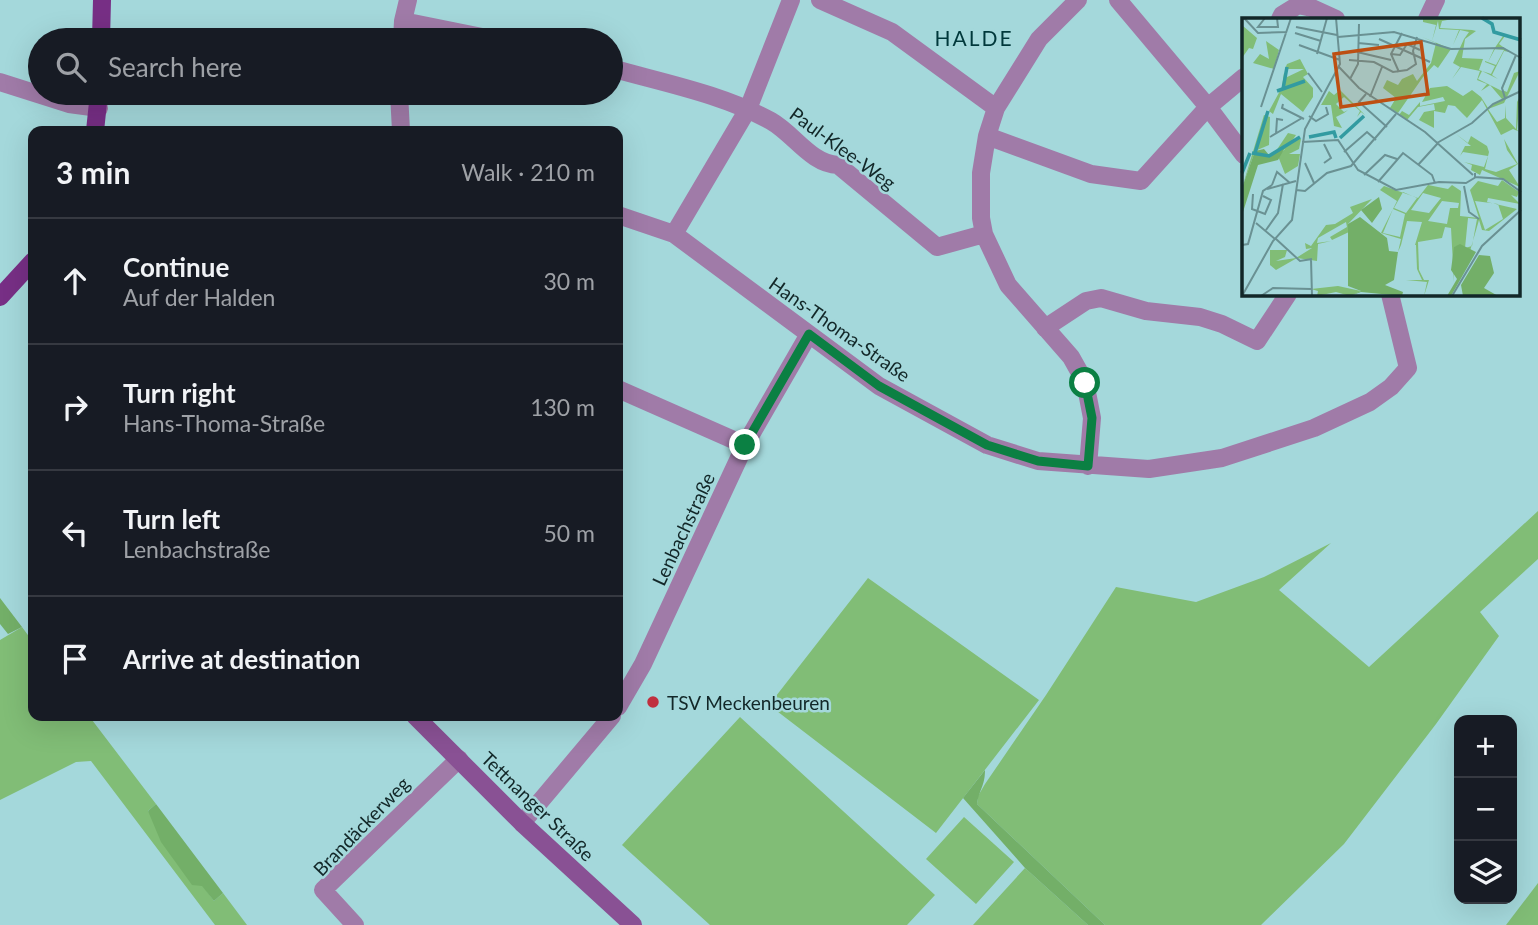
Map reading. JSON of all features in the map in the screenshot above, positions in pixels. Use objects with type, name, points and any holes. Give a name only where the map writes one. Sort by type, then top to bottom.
[{"type":"main road","points":[[101,28],[102,0]]},
{"type":"main road","points":[[96,126],[98,105]]},
{"type":"main road","points":[[0,297],[28,266]]},
{"type":"main road","name":"Tettnanger Straße","points":[[420,721],[522,823],[633,925]]},
{"type":"street","points":[[403,28],[408,0]]},
{"type":"street","points":[[674,234],[748,109],[791,0]]},
{"type":"street","points":[[820,0],[892,32],[996,108]]},
{"type":"street","points":[[1078,0],[1040,38],[996,108],[987,136],[981,173],[981,218],[984,234],[1008,285],[1071,358],[1085,383],[1092,418],[1088,466]]},
{"type":"street","points":[[1118,0],[1208,107],[1242,152]]},
{"type":"street","points":[[1427,18],[1436,0]]},
{"type":"street","points":[[1280,18],[1298,5],[1334,18]]},
{"type":"street","points":[[403,21],[438,28]]},
{"type":"street","points":[[623,72],[748,109]]},
{"type":"street","points":[[987,136],[1091,174],[1141,181],[1208,107],[1242,79]]},
{"type":"street","points":[[0,82],[28,91]]},
{"type":"street","points":[[398,105],[400,126]]},
{"type":"street","name":"Paul-Klee-Weg","points":[[748,109],[775,123],[824,165],[838,165],[937,247],[984,234]]},
{"type":"street","name":"Hans-Thoma-Straße","points":[[623,217],[674,234],[879,386],[987,445],[1038,461],[1149,469],[1222,457],[1314,428],[1370,402],[1391,387],[1408,368],[1390,296]]},
{"type":"street","points":[[1045,328],[1086,301],[1101,298],[1146,310],[1200,317],[1257,341],[1287,296]]},
{"type":"street","name":"Lenbachstraße","points":[[623,695],[643,664],[745,445],[809,334]]},
{"type":"street","points":[[623,391],[745,445]]},
{"type":"street","name":"Lenbachstraße","points":[[522,823],[605,721]]},
{"type":"street","name":"Brandäckerweg","points":[[355,925],[323,890],[459,760]]},
{"type":"green space","points":[[1538,511],[1538,559],[1480,612],[1499,636],[1344,844],[1261,925],[1105,925],[977,804],[985,784],[1116,587],[1196,602],[1264,577],[1331,543],[1279,590],[1369,667]]},
{"type":"green space","points":[[868,578],[1039,700],[936,833],[769,705]]},
{"type":"green space","points":[[0,598],[22,627],[8,634],[0,624]]},
{"type":"green space","points":[[22,627],[28,635],[28,721],[93,721],[156,804],[148,811],[214,901],[223,893],[247,925],[215,925],[91,761],[76,762],[0,800],[0,640]]},
{"type":"green space","points":[[740,717],[935,895],[907,925],[710,925],[622,845]]},
{"type":"green space","points":[[985,770],[977,804],[1105,925],[1088,925],[1025,868],[963,798]]},
{"type":"green space","points":[[156,804],[223,893],[214,901],[202,886],[192,885],[161,842],[148,811]]},
{"type":"green space","points":[[964,817],[1014,862],[976,904],[926,859]]},
{"type":"green space","points":[[1025,868],[1088,925],[973,925]]},
{"type":"green space","points":[[1538,883],[1538,925],[1506,925]]},
{"type":"place","name":"TSV Meckenbeuren","points":[[653,702]]},
{"type":"district","name":"HALDE","points":[[974,37]]},
{"type":"route","points":[[745,445],[809,334],[879,386],[987,445],[1038,461],[1088,466],[1092,418],[1085,383]]}]
